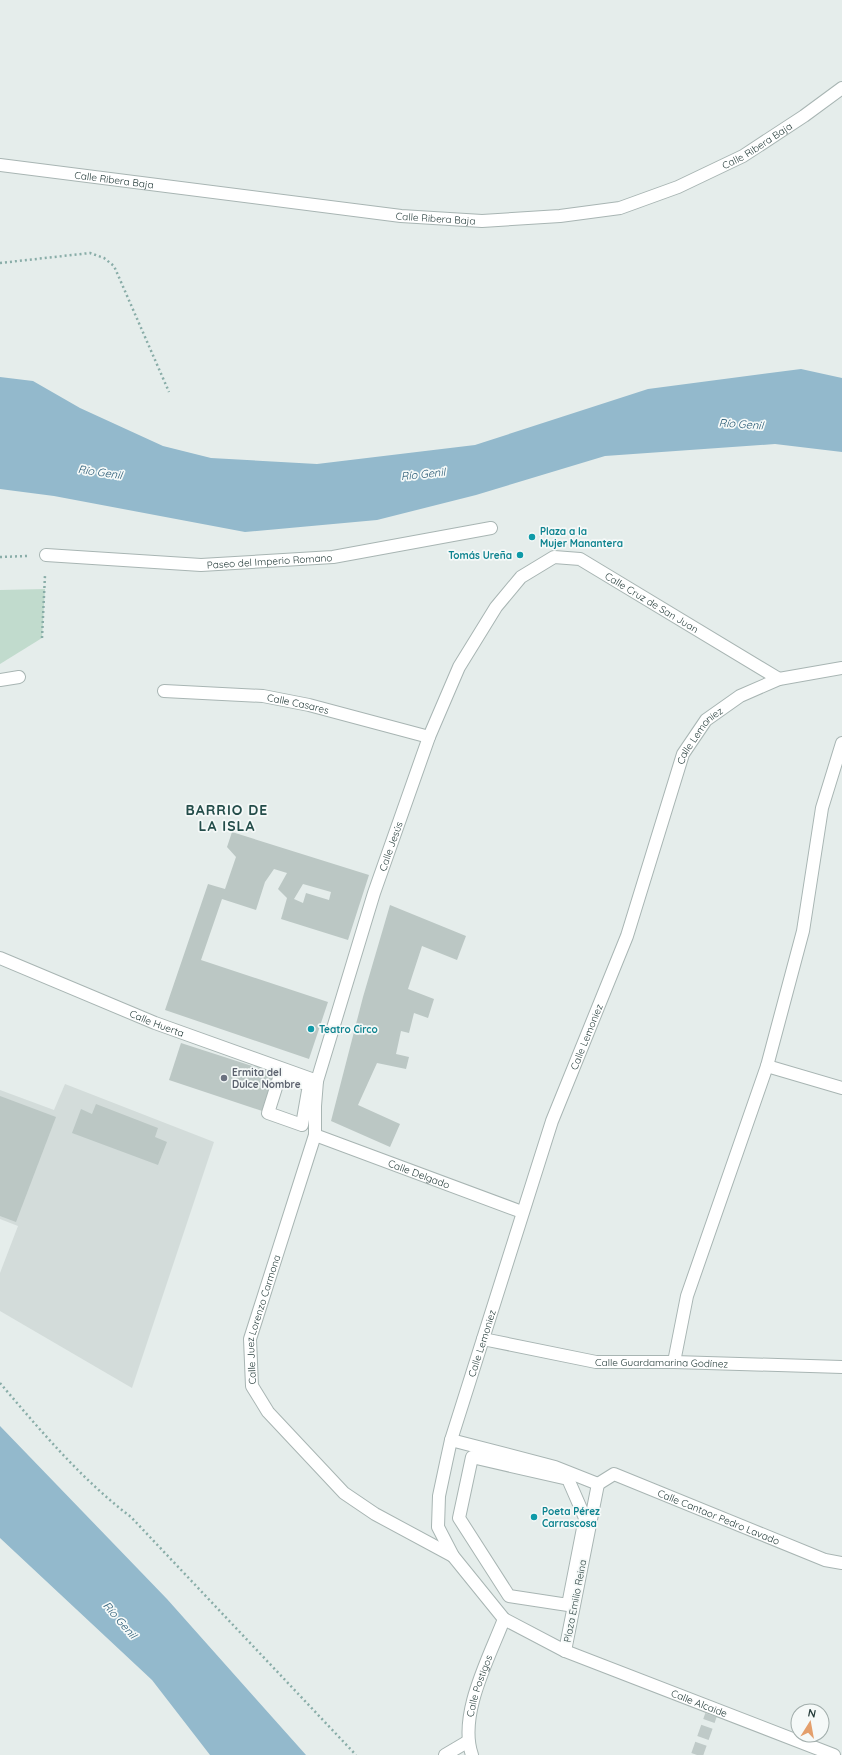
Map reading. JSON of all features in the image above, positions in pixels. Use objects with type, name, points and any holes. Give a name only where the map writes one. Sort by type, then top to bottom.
[{"type":"street","name":"Calle Ribera Baja","points":[[0,165],[401,216],[482,221],[560,216],[620,208],[678,187],[742,156],[804,116],[842,88]]},
{"type":"street","name":"Paseo del Imperio Romano","points":[[46,555],[201,565],[333,557],[491,528]]},
{"type":"street","name":"Calle Cruz de San Juan","points":[[521,577],[554,557],[580,558],[780,679]]},
{"type":"street","name":"Calle Jesús","points":[[315,1135],[317,1080],[374,894],[429,737],[459,667],[496,607],[521,577]]},
{"type":"street","name":"Calle Lemoniez","points":[[451,1440],[552,1121],[627,936],[683,754],[706,720],[740,696],[780,679],[842,668]]},
{"type":"street","points":[[0,680],[19,677]]},
{"type":"street","name":"Calle Casares","points":[[164,692],[263,696],[308,705],[429,737]]},
{"type":"street","points":[[674,1362],[688,1296],[767,1066],[803,931],[822,808],[842,743]]},
{"type":"street","name":"Calle Huerta","points":[[0,958],[155,1023],[317,1080]]},
{"type":"street","points":[[767,1066],[842,1088]]},
{"type":"street","name":"Calle Delgado","points":[[315,1135],[522,1212]]},
{"type":"street","name":"Calle Juez Lorenzo Carmona","points":[[315,1135],[250,1339],[252,1386],[268,1412],[344,1493],[374,1514],[453,1556]]},
{"type":"street","name":"Calle Guardamarina Godínez","points":[[483,1340],[596,1362],[674,1362],[842,1367]]},
{"type":"street","points":[[451,1440],[555,1467],[598,1484]]},
{"type":"street","name":"Plaza Emilio Reina","points":[[451,1440],[439,1496],[438,1527],[453,1556],[504,1619],[565,1650],[598,1484]]},
{"type":"street","name":"Plaza Emilio Reina","points":[[472,1457],[568,1479],[585,1518],[568,1605],[510,1596],[460,1518],[472,1457]]},
{"type":"street","name":"Calle Cantaor Pedro Lavado","points":[[598,1484],[614,1474],[825,1560],[842,1563]]},
{"type":"street","name":"Calle Postigos","points":[[472,1755],[468,1742],[470,1709],[504,1619]]},
{"type":"street","name":"Calle Alcaide","points":[[565,1650],[834,1755]]},
{"type":"street","points":[[445,1755],[468,1742]]},
{"type":"path","points":[[0,263],[90,254],[104,258],[114,266],[169,392]]},
{"type":"path","points":[[0,557],[46,555],[42,638]]},
{"type":"path","points":[[0,1383],[34,1423],[108,1499],[131,1517],[356,1755]]},
{"type":"shaded area","points":[[65,1084],[214,1142],[132,1388],[0,1311],[0,1273],[18,1226],[0,1219],[0,1090],[54,1110]]},
{"type":"green space","points":[[45,589],[42,638],[0,664],[0,590]]},
{"type":"water","name":"Río Genil","points":[[801,369],[842,378],[842,452],[775,444],[605,456],[476,495],[377,520],[245,532],[54,496],[0,489],[0,377],[33,381],[80,408],[163,446],[211,458],[317,464],[475,445],[648,389]]},
{"type":"water","name":"Río Genil","points":[[0,1426],[167,1599],[306,1755],[210,1755],[152,1680],[0,1538]]},
{"type":"building","points":[[232,832],[369,875],[348,940],[281,919],[287,898],[278,889],[287,873],[274,869],[265,882],[256,910],[222,899],[201,960],[328,1002],[309,1059],[165,1010],[208,884],[225,889],[236,857],[227,847]],"holes":[[[303,884],[331,892],[329,900],[306,893],[303,903],[294,899]]]},
{"type":"building","points":[[390,905],[466,936],[457,960],[422,946],[408,989],[434,999],[428,1018],[414,1013],[409,1033],[401,1031],[396,1054],[409,1057],[406,1069],[377,1063],[358,1105],[400,1124],[390,1147],[331,1121],[363,997]]},
{"type":"building","name":"Ermita del Dulce Nombre","points":[[181,1043],[280,1075],[268,1113],[169,1080]]},
{"type":"building","points":[[0,1096],[56,1117],[16,1222],[0,1216]]},
{"type":"building","points":[[96,1104],[158,1128],[155,1137],[167,1142],[158,1165],[72,1133],[81,1109],[92,1114]]},
{"type":"tunnel","points":[[697,1755],[711,1715]]},
{"type":"place","name":"Plaza a la Mujer Manantera","points":[[532,537]]},
{"type":"place","name":"Tomás Ureña","points":[[520,555]]},
{"type":"place","name":"Teatro Circo","points":[[311,1029]]},
{"type":"place","name":"Ermita del Dulce Nombre","points":[[224,1078]]},
{"type":"place","name":"Poeta Pérez Carrascosa","points":[[534,1517]]},
{"type":"district","name":"BARRIO DE LA ISLA","points":[[227,818]]}]
